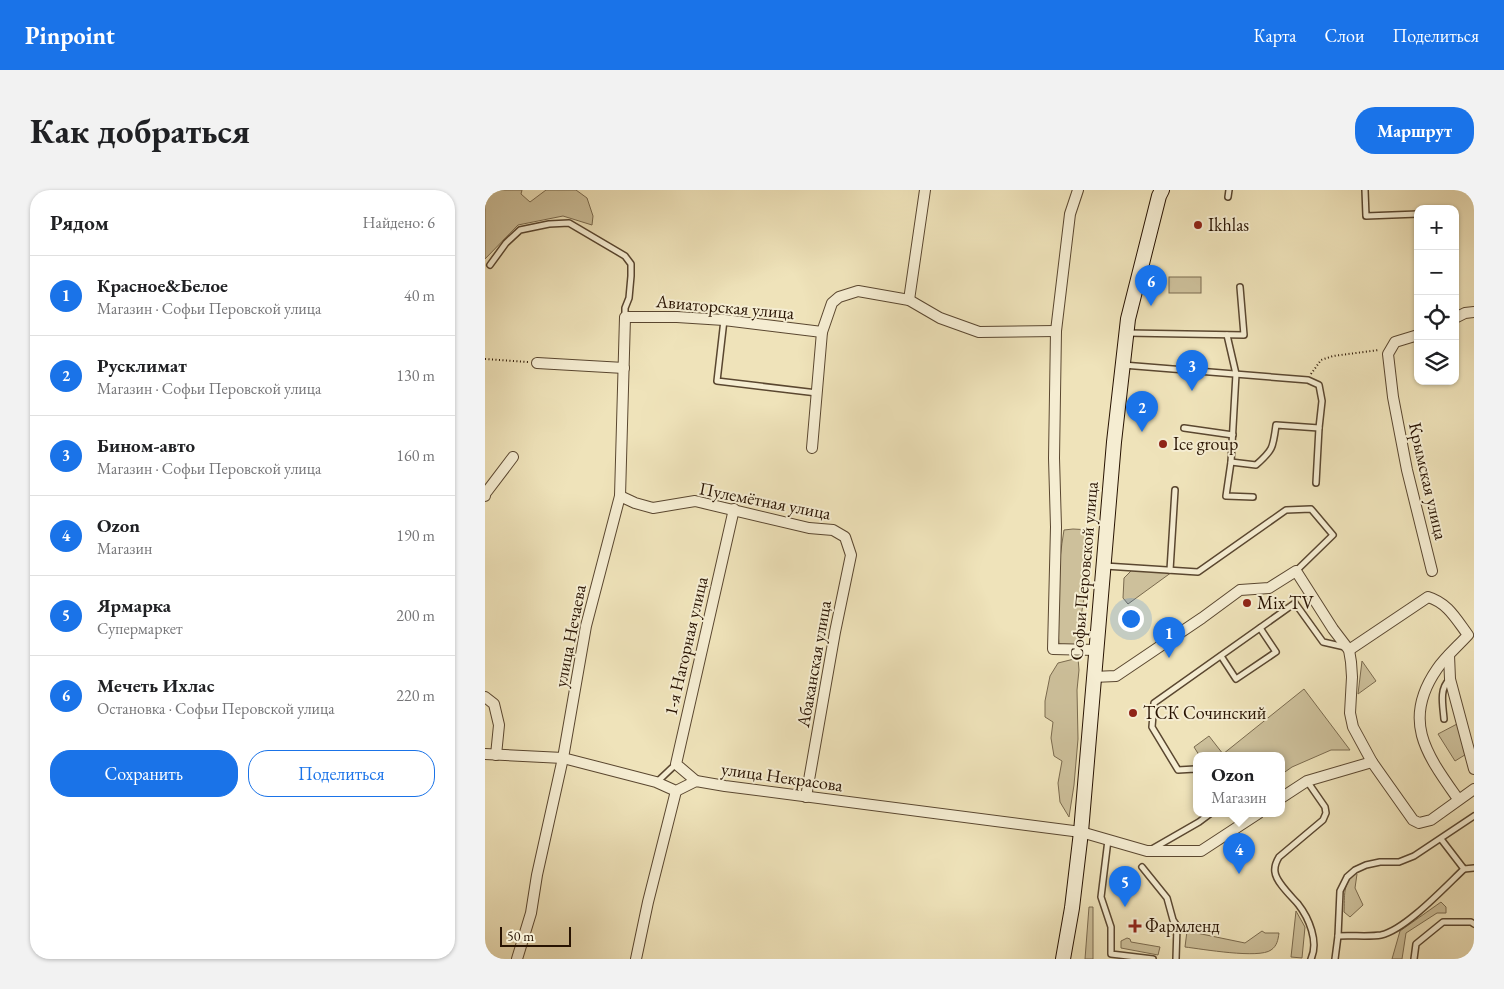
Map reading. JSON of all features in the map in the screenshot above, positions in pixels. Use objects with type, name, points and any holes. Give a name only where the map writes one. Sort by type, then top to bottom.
[{"type":"main road","name":"Софьи Перовской улица","points":[[1063,959],[1072,908],[1081,832],[1114,442],[1128,319],[1162,190]]},
{"type":"street","points":[[909,300],[925,190]]},
{"type":"street","points":[[1078,190],[1070,214],[1056,331],[1054,458],[1057,527],[1053,649],[1096,650]]},
{"type":"street","points":[[813,448],[822,332],[832,303],[839,297],[857,291],[909,300],[940,318],[979,332],[1056,331]]},
{"type":"street","points":[[1459,316],[1474,312]]},
{"type":"street","name":"Авиаторская улица","points":[[625,316],[724,320],[822,332]]},
{"type":"street","name":"улица Нечаева","points":[[517,959],[531,914],[537,875],[563,758],[586,626],[619,496],[625,316]]},
{"type":"street","points":[[1391,348],[1395,342],[1414,335]]},
{"type":"street","name":"Крымская улица","points":[[1391,348],[1388,354],[1393,397],[1407,470],[1432,571]]},
{"type":"street","points":[[537,363],[624,368]]},
{"type":"street","points":[[485,496],[513,458]]},
{"type":"street","name":"Пулемётная улица","points":[[619,496],[653,508],[695,500],[809,528],[833,530],[845,537]]},
{"type":"street","name":"1-я Нагорная улица","points":[[676,764],[734,509]]},
{"type":"street","name":"Абаканская улица","points":[[806,796],[835,632],[851,555],[845,537]]},
{"type":"street","points":[[1093,677],[1116,676],[1203,618],[1240,590],[1269,588],[1296,570],[1347,649],[1351,662],[1350,713],[1353,726],[1372,762],[1413,820],[1419,823],[1431,820],[1474,789]]},
{"type":"street","points":[[1347,649],[1428,597],[1438,600],[1446,606],[1471,633],[1437,669],[1423,695],[1419,719],[1423,743],[1434,764],[1458,799]]},
{"type":"street","points":[[1449,655],[1450,679],[1474,769]]},
{"type":"street","points":[[485,697],[494,704],[499,725],[490,754],[563,758],[656,782],[676,791],[648,902],[636,959]]},
{"type":"street","points":[[1285,796],[1307,782],[1372,762]]},
{"type":"street","points":[[676,764],[696,781]]},
{"type":"street","name":"улица Некрасова","points":[[676,791],[696,781],[1081,832],[1147,852],[1201,851],[1253,817]]},
{"type":"lane","points":[[1228,197],[1229,190]]},
{"type":"lane","points":[[1365,190],[1366,216],[1414,214]]},
{"type":"lane","points":[[490,265],[506,244],[520,230],[549,224],[569,223],[625,256],[631,264],[629,298],[625,308],[625,316]]},
{"type":"lane","points":[[1127,333],[1244,335],[1240,287]]},
{"type":"lane","points":[[724,320],[717,381],[817,394]]},
{"type":"lane","points":[[1227,334],[1236,374],[1227,496],[1253,497]]},
{"type":"lane","points":[[1123,364],[1308,380],[1319,385],[1322,401],[1316,483]]},
{"type":"lane","points":[[1231,462],[1256,464],[1271,452],[1276,425],[1319,428]]},
{"type":"lane","points":[[1184,428],[1233,435]]},
{"type":"lane","points":[[1170,570],[1175,490]]},
{"type":"lane","points":[[1103,566],[1198,572],[1286,510],[1311,509],[1333,535],[1296,570]]},
{"type":"lane","points":[[1193,769],[1178,770],[1152,727],[1154,703],[1295,603],[1323,642],[1347,649]]},
{"type":"lane","points":[[1221,656],[1236,679],[1276,652],[1260,628]]},
{"type":"lane","points":[[1444,720],[1444,686],[1450,679]]},
{"type":"lane","points":[[656,782],[676,764]]},
{"type":"lane","points":[[1307,782],[1325,807],[1326,813],[1323,820],[1279,857],[1274,871],[1276,877],[1299,906],[1308,923],[1313,937],[1311,959]]},
{"type":"lane","points":[[1335,959],[1340,891],[1347,877],[1365,865],[1381,862],[1399,862],[1408,859],[1424,851],[1474,816]]},
{"type":"lane","points":[[1147,852],[1206,817]]},
{"type":"lane","points":[[1441,838],[1464,869]]},
{"type":"lane","points":[[1108,840],[1101,897],[1111,927],[1111,954],[1153,959]]},
{"type":"lane","points":[[1142,867],[1167,898],[1173,920],[1177,926],[1176,959]]},
{"type":"lane","points":[[1338,936],[1382,935],[1401,926],[1417,914],[1464,869],[1474,868]]},
{"type":"lane","points":[[1414,959],[1416,944],[1443,922],[1471,922],[1474,924]]},
{"type":"path","points":[[1308,380],[1321,360],[1333,356],[1391,348]]},
{"type":"path","points":[[485,359],[537,363]]},
{"type":"shaded area","points":[[493,190],[522,190],[521,194],[530,202],[546,190],[576,190],[587,198],[593,216],[592,225],[563,216],[518,225],[485,259],[485,195]]},
{"type":"shaded area","points":[[1169,277],[1201,277],[1201,293],[1169,293]]},
{"type":"shaded area","points":[[1064,530],[1091,530],[1091,553],[1081,617],[1081,647],[1059,644],[1057,616],[1059,572]]},
{"type":"shaded area","points":[[1132,570],[1172,572],[1128,604],[1123,598],[1124,578]]},
{"type":"shaded area","points":[[1078,658],[1078,739],[1069,817],[1060,802],[1058,783],[1062,761],[1054,756],[1051,738],[1053,722],[1045,717],[1045,701],[1050,676],[1058,663]]},
{"type":"shaded area","points":[[1362,661],[1376,681],[1358,694]]},
{"type":"shaded area","points":[[1304,689],[1350,750],[1331,750],[1285,772],[1285,752],[1225,752]]},
{"type":"shaded area","points":[[1457,724],[1468,753],[1455,761],[1438,734]]},
{"type":"shaded area","points":[[1209,736],[1221,752],[1197,752],[1194,747]]},
{"type":"shaded area","points":[[1356,873],[1355,888],[1363,905],[1350,917],[1344,912],[1345,890],[1348,881]]},
{"type":"shaded area","points":[[1441,902],[1446,907],[1446,913],[1437,913],[1406,933],[1402,959],[1392,959],[1400,931]]},
{"type":"shaded area","points":[[1089,907],[1093,907],[1093,959],[1085,959]]},
{"type":"shaded area","points":[[1296,911],[1305,927],[1302,958],[1291,957]]},
{"type":"shaded area","points":[[1187,931],[1245,943],[1262,931],[1265,933],[1279,933],[1276,945],[1271,950],[1265,953],[1243,954],[1185,947]]},
{"type":"shaded area","points":[[1127,938],[1131,942],[1160,947],[1158,955],[1121,948],[1121,941]]},
{"type":"place","name":"Ikhlas","points":[[1198,225]]},
{"type":"place","name":"Мечеть Ихлас","points":[[1151,306]]},
{"type":"place","name":"Бином-авто","points":[[1192,391]]},
{"type":"place","name":"Русклимат","points":[[1142,432]]},
{"type":"place","name":"Ice group","points":[[1163,444]]},
{"type":"place","name":"Mix TV","points":[[1247,603]]},
{"type":"place","name":"Красное&Белое","points":[[1169,658]]},
{"type":"place","name":"ТСК Сочинский","points":[[1133,713]]},
{"type":"place","name":"Ozon","points":[[1239,874]]},
{"type":"place","name":"Ярмарка","points":[[1125,907]]},
{"type":"place","name":"Фармленд","points":[[1135,926]]}]
